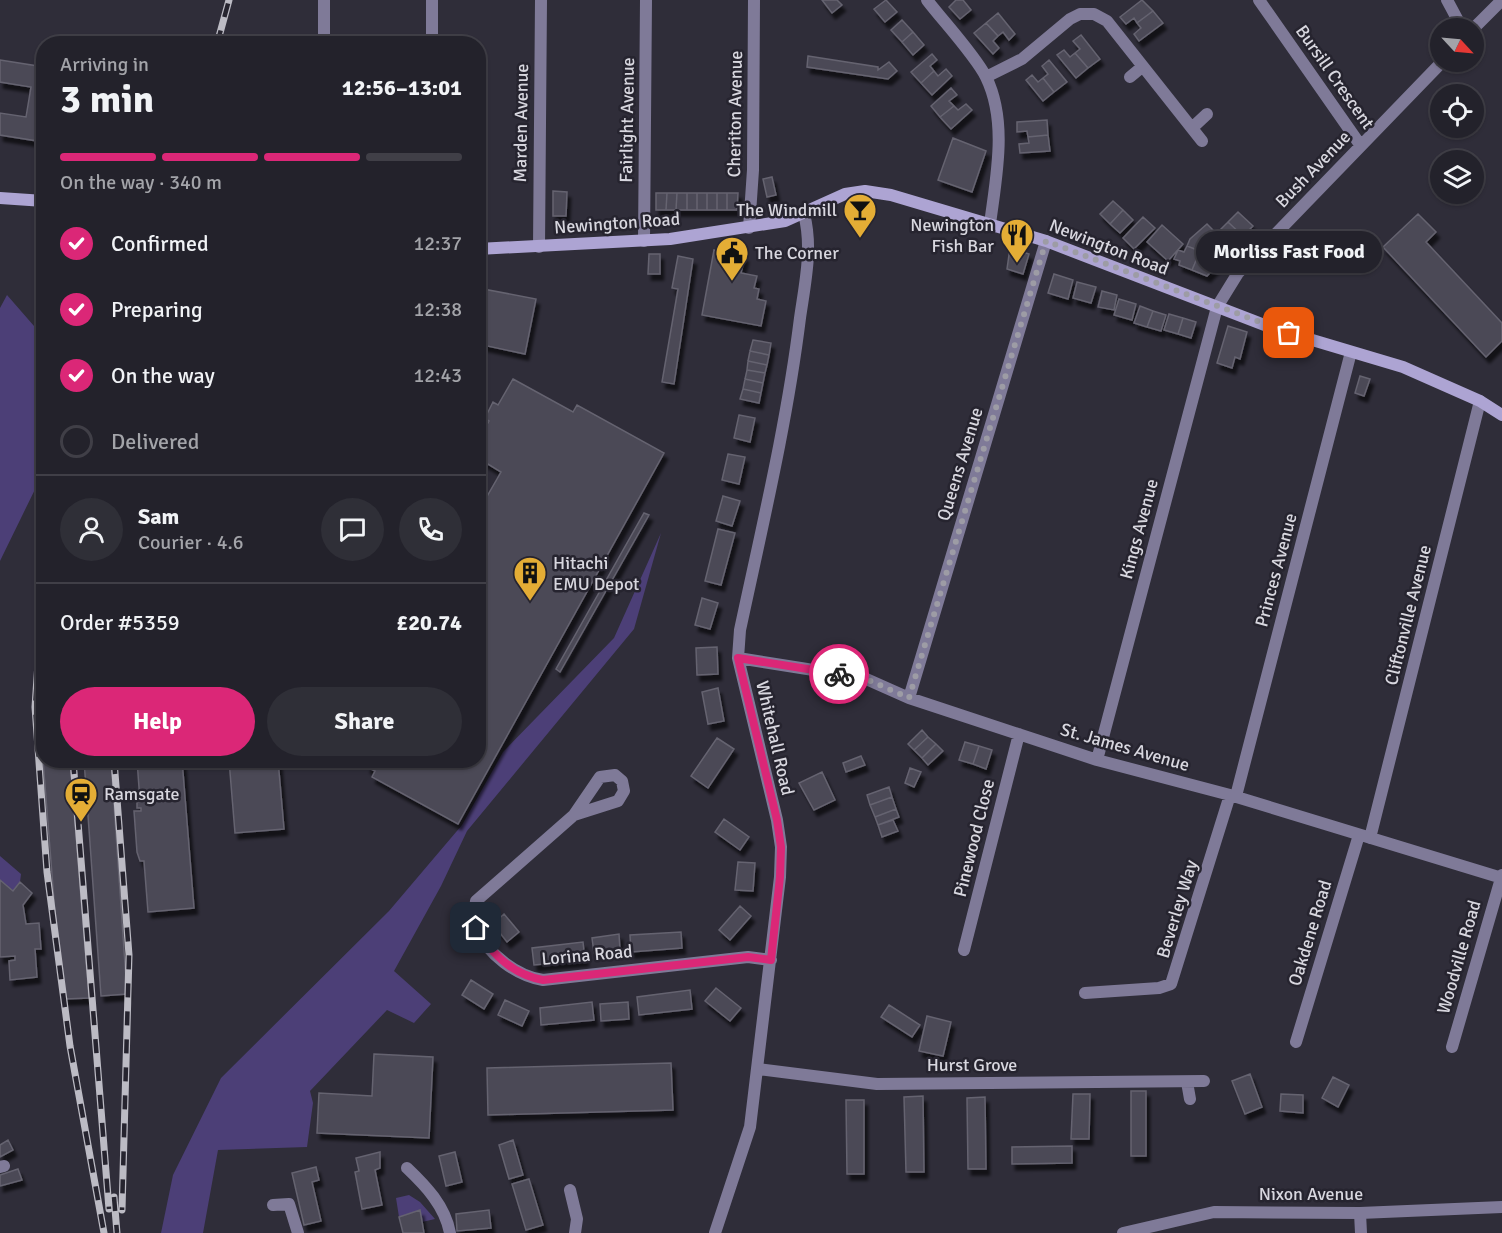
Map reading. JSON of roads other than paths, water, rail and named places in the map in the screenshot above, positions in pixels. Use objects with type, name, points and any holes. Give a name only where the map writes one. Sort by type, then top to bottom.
[{"type":"main road","name":"Newington Road","points":[[486,249],[644,241],[749,228],[785,221],[845,194],[865,192],[891,195],[1046,241],[1272,328],[1402,367],[1480,401],[1502,415]]},
{"type":"main road","points":[[0,198],[36,200]]},
{"type":"street","points":[[324,0],[324,36]]},
{"type":"street","points":[[432,0],[432,36]]},
{"type":"street","name":"Marden Avenue","points":[[539,247],[541,0]]},
{"type":"street","name":"Fairlight Avenue","points":[[644,241],[646,0]]},
{"type":"street","name":"Cheriton Avenue","points":[[749,228],[753,170],[754,0]]},
{"type":"street","points":[[927,0],[986,77],[998,114],[998,158],[990,224]]},
{"type":"street","name":"Bursill Crescent","points":[[1259,0],[1361,146]]},
{"type":"street","points":[[1447,0],[1457,18]]},
{"type":"street","points":[[1484,18],[1502,0]]},
{"type":"street","points":[[986,77],[1022,59],[1070,19],[1080,14],[1094,14],[1107,21],[1202,141]]},
{"type":"street","points":[[1130,77],[1142,68]]},
{"type":"street","name":"Bush Avenue","points":[[1217,308],[1238,273],[1432,72]]},
{"type":"street","points":[[1192,128],[1207,114]]},
{"type":"street","name":"Whitehall Road","points":[[716,1233],[750,1127],[771,960],[781,847],[777,820],[738,658],[741,630],[797,343],[808,255],[808,228],[804,214]]},
{"type":"street","name":"Queens Avenue","points":[[909,698],[1046,241]]},
{"type":"street","name":"Kings Avenue","points":[[1097,760],[1217,308]]},
{"type":"street","name":"Princes Avenue","points":[[1233,795],[1351,352]]},
{"type":"street","name":"Cliftonville Avenue","points":[[1365,837],[1480,401]]},
{"type":"street","name":"St. James Avenue","points":[[738,658],[864,678],[909,698],[1097,760],[1233,795],[1502,877]]},
{"type":"street","name":"Pinewood Close","points":[[963,950],[1019,734]]},
{"type":"street","name":"Beverley Way","points":[[1085,993],[1159,988],[1171,984],[1233,795]]},
{"type":"street","name":"Lorina Road","points":[[574,814],[476,901],[476,928],[486,945],[510,966],[527,977],[543,980],[748,957],[771,960]]},
{"type":"street","name":"Oakdene Road","points":[[1296,1042],[1365,837]]},
{"type":"street","name":"Woodville Road","points":[[1452,1047],[1502,877]]},
{"type":"street","name":"Hurst Grove","points":[[758,1069],[877,1084],[1204,1081]]},
{"type":"street","points":[[1187,1082],[1190,1099]]},
{"type":"street","points":[[407,1167],[429,1189],[448,1223],[450,1233]]},
{"type":"street","points":[[570,1190],[577,1219],[575,1233]]},
{"type":"street","points":[[273,1205],[289,1204],[298,1233]]},
{"type":"street","name":"Nixon Avenue","points":[[1123,1233],[1214,1212],[1360,1213],[1502,1207]]},
{"type":"street","points":[[1360,1213],[1361,1233]]},
{"type":"railway","points":[[219,36],[229,0]]},
{"type":"railway","points":[[36,692],[36,721]]},
{"type":"railway","points":[[39,768],[47,872],[70,1046],[104,1233]]},
{"type":"railway","points":[[74,768],[109,1209]]},
{"type":"railway","points":[[115,768],[129,955],[122,1210]]},
{"type":"railway","points":[[114,1197],[117,1233]]},
{"type":"place","name":"The Windmill","points":[[860,239]]},
{"type":"place","name":"Newington Fish Bar","points":[[1017,264]]},
{"type":"place","name":"The Corner","points":[[732,282]]},
{"type":"place","name":"Morliss Fast Food","points":[[1289,333]]},
{"type":"place","name":"Hitachi EMU Depot","points":[[530,602]]},
{"type":"place","name":"Ramsgate","points":[[81,823]]}]
